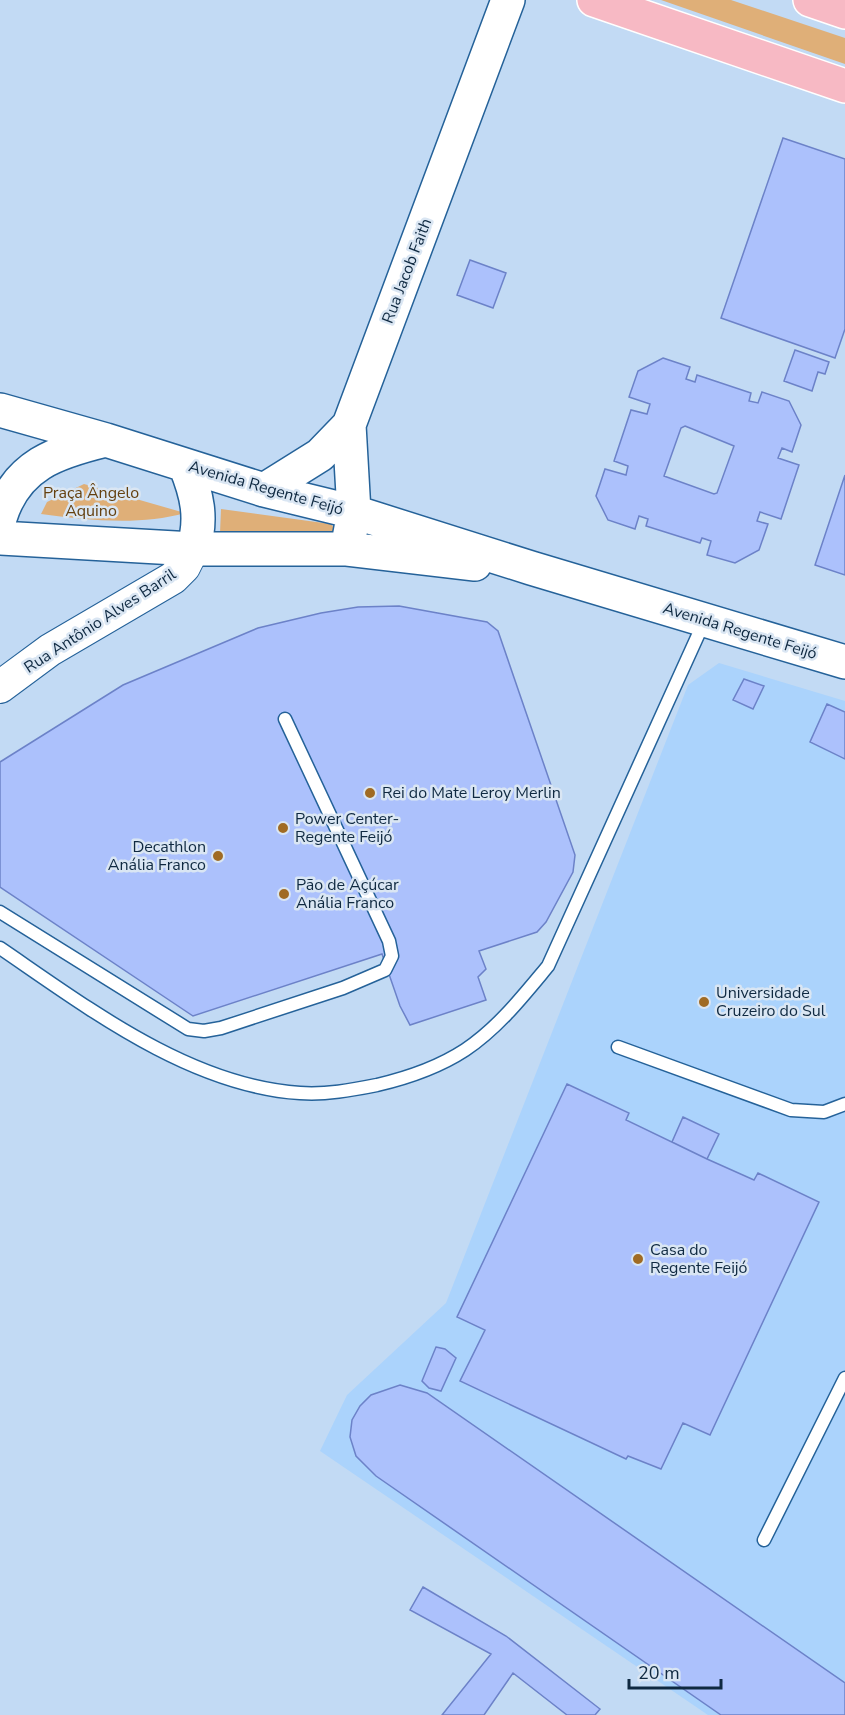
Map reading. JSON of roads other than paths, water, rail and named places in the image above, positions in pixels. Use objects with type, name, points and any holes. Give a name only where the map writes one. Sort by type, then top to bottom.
[{"type":"main road","name":"Rua Jacob Faith","points":[[347,549],[354,512],[349,425],[508,0]]},
{"type":"main road","points":[[594,0],[845,86]]},
{"type":"main road","points":[[810,0],[845,12]]},
{"type":"main road","name":"Avenida Regente Feijó","points":[[0,410],[106,440],[264,490],[354,512],[531,568],[845,662]]},
{"type":"main road","points":[[264,490],[320,455],[349,425]]},
{"type":"main road","points":[[0,518],[5,502],[22,477],[68,449],[106,440]]},
{"type":"main road","points":[[185,465],[196,492],[199,513],[193,549]]},
{"type":"main road","name":"Avenida Regente Feijó","points":[[0,538],[193,549],[347,549],[531,568]]},
{"type":"street","name":"Rua Antônio Alves Barril","points":[[0,687],[50,650],[173,578],[184,567],[193,549]]},
{"type":"lane","points":[[0,948],[95,1013],[170,1055],[235,1082],[300,1093],[352,1090],[408,1078],[465,1050],[510,1011],[548,966],[705,621]]},
{"type":"lane","points":[[0,912],[188,1029],[221,1028],[324,994],[385,970],[392,956],[389,941],[285,719]]},
{"type":"lane","points":[[618,1047],[791,1110],[824,1112],[845,1104]]},
{"type":"lane","points":[[764,1540],[845,1378]]},
{"type":"place","name":"Rei do Mate Leroy Merlin","points":[[370,793]]},
{"type":"place","name":"Power Center- Regente Feijó","points":[[283,828]]},
{"type":"place","name":"Decathlon Anália Franco","points":[[218,856]]},
{"type":"place","name":"Pão de Açúcar Anália Franco","points":[[284,894]]},
{"type":"place","name":"Universidade Cruzeiro do Sul","points":[[704,1002]]},
{"type":"place","name":"Casa do Regente Feijó","points":[[638,1259]]},
{"type":"park label","name":"Praça Ângelo Aquino","points":[[91,502]]}]
